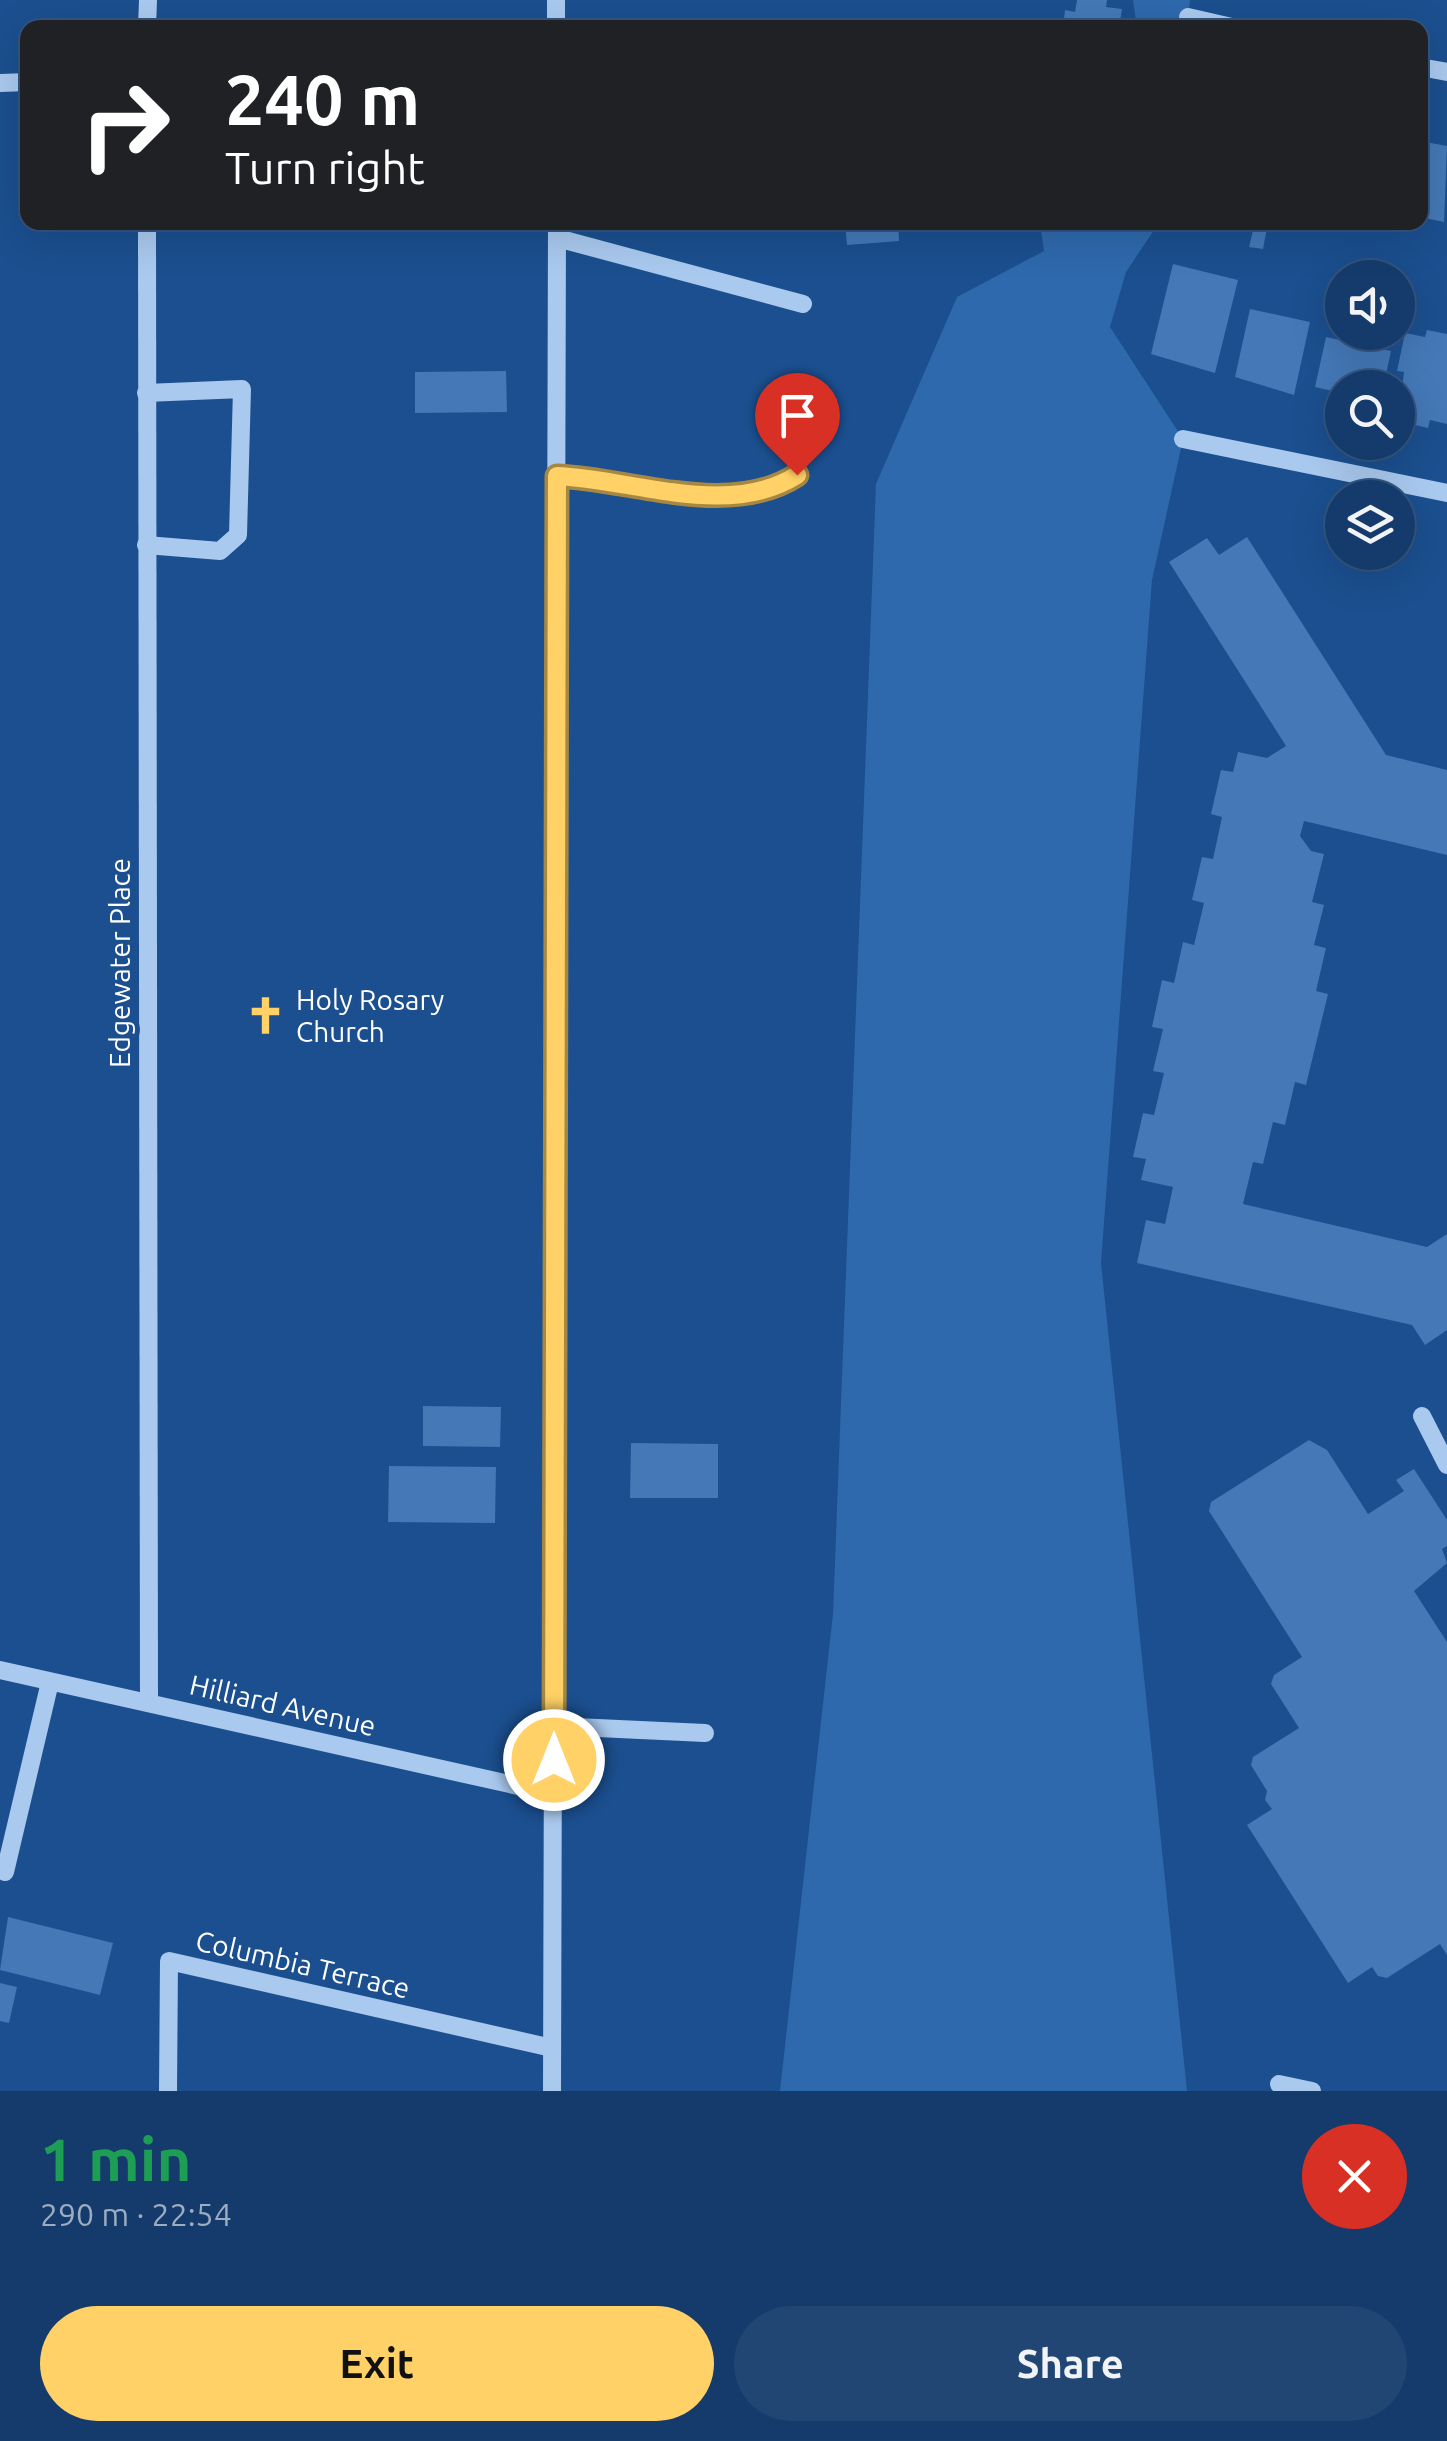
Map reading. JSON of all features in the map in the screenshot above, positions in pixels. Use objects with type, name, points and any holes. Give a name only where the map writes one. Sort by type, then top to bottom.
[{"type":"street","points":[[1188,17],[1201,20]]},
{"type":"street","name":"Edgewater Place","points":[[146,230],[148,1703]]},
{"type":"street","points":[[552,2091],[556,230],[803,304]]},
{"type":"street","points":[[146,393],[242,388],[238,535],[220,551],[146,546]]},
{"type":"street","points":[[557,476],[722,495],[762,493],[797,475],[797,402]]},
{"type":"street","points":[[1183,439],[1447,492]]},
{"type":"street","points":[[1422,1416],[1447,1465]]},
{"type":"street","name":"Hilliard Avenue","points":[[0,1670],[554,1794]]},
{"type":"street","points":[[5,1872],[50,1682]]},
{"type":"street","points":[[554,1726],[705,1733]]},
{"type":"street","name":"Columbia Terrace","points":[[168,2091],[169,1961],[552,2048]]},
{"type":"street","points":[[1279,2084],[1312,2091]]},
{"type":"shaded area","points":[[1133,0],[1190,0],[1188,20],[1136,20]]},
{"type":"shaded area","points":[[1041,230],[1154,230],[1126,272],[1110,327],[1183,439],[1152,580],[1101,1263],[1187,2091],[780,2091],[833,1614],[876,484],[957,297],[1044,251]]},
{"type":"building","points":[[1077,0],[1107,0],[1106,7],[1122,9],[1120,20],[1064,20],[1065,10],[1075,12]]},
{"type":"building","points":[[1428,142],[1447,146],[1444,222],[1428,219]]},
{"type":"building","points":[[846,230],[898,230],[899,241],[847,245]]},
{"type":"building","points":[[1253,230],[1267,230],[1263,249],[1249,247]]},
{"type":"building","points":[[1173,264],[1238,280],[1215,373],[1151,354]]},
{"type":"building","points":[[1250,309],[1310,322],[1294,395],[1235,377]]},
{"type":"building","points":[[1427,330],[1447,334],[1447,424],[1430,420],[1428,428],[1415,425],[1415,370],[1397,370],[1401,350],[1415,350],[1415,335],[1425,337]]},
{"type":"building","points":[[1325,342],[1325,350],[1391,351],[1387,370],[1325,370],[1325,389],[1315,387]]},
{"type":"building","points":[[506,371],[507,412],[415,413],[415,372]]},
{"type":"building","points":[[1247,537],[1386,755],[1447,770],[1447,855],[1304,821],[1300,836],[1311,851],[1324,854],[1312,902],[1324,905],[1314,945],[1326,948],[1316,991],[1328,994],[1306,1085],[1295,1082],[1285,1125],[1273,1122],[1263,1164],[1253,1162],[1243,1204],[1427,1247],[1447,1234],[1447,1330],[1425,1345],[1412,1325],[1137,1263],[1146,1220],[1165,1224],[1173,1187],[1141,1180],[1146,1159],[1133,1157],[1143,1113],[1154,1115],[1164,1073],[1153,1071],[1163,1029],[1152,1027],[1162,980],[1174,983],[1183,942],[1194,945],[1204,903],[1192,900],[1202,857],[1213,859],[1222,817],[1211,814],[1221,770],[1233,772],[1238,752],[1267,758],[1286,746],[1169,562],[1207,538],[1219,555]]},
{"type":"building","points":[[423,1406],[501,1407],[500,1447],[423,1446]]},
{"type":"building","points":[[1309,1440],[1327,1450],[1368,1514],[1404,1491],[1396,1480],[1414,1469],[1447,1520],[1447,1546],[1442,1549],[1447,1563],[1414,1591],[1447,1642],[1447,1955],[1440,1944],[1387,1978],[1378,1976],[1372,1967],[1348,1983],[1247,1825],[1272,1809],[1265,1800],[1267,1791],[1251,1765],[1253,1757],[1299,1728],[1271,1684],[1274,1675],[1302,1657],[1209,1511],[1211,1502]]},
{"type":"building","points":[[631,1443],[718,1444],[718,1498],[630,1498]]},
{"type":"building","points":[[389,1466],[496,1467],[495,1523],[388,1522]]},
{"type":"building","points":[[8,1917],[113,1943],[100,1995],[0,1970]]},
{"type":"building","points":[[0,1983],[17,1987],[9,2023],[0,2021]]},
{"type":"place","name":"Holy Rosary Church","points":[[266,1015]]},
{"type":"route","points":[[554,1760],[557,476],[607,478],[722,495],[762,493],[797,475]]}]
